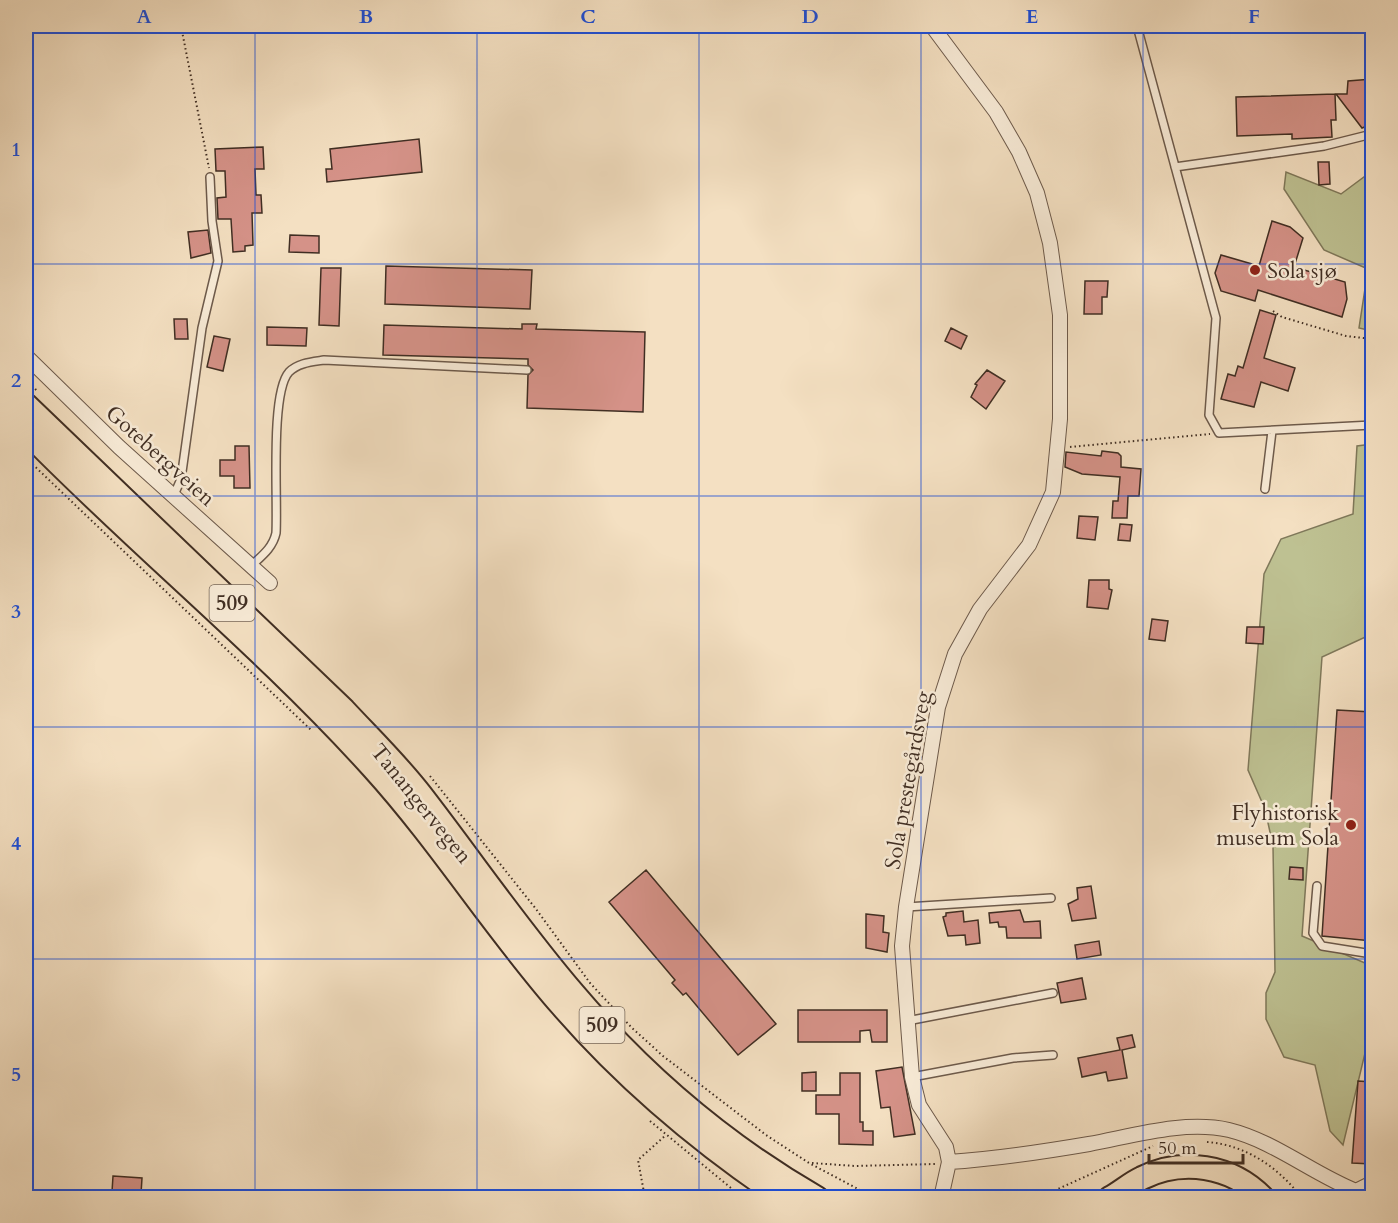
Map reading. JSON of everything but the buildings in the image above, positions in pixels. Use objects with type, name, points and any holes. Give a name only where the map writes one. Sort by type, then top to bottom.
[{"type":"highway","name":"Tanangervegen","points":[[26,405],[344,710],[420,794],[574,994],[670,1093],[753,1158],[817,1197]]},
{"type":"highway","name":"Tanangervegen","points":[[26,431],[332,723],[406,805],[561,1005],[612,1060],[659,1106],[702,1140],[783,1197]]},
{"type":"highway","name":"509","points":[[753,1158],[837,1197]]},
{"type":"highway","points":[[1110,1197],[1142,1178],[1165,1169],[1187,1166],[1216,1169],[1239,1180],[1263,1197]]},
{"type":"highway","points":[[1143,1197],[1167,1183],[1185,1179],[1211,1182],[1241,1197]]},
{"type":"street","name":"Sola prestegårdsveg","points":[[932,26],[996,112],[1019,152],[1037,193],[1050,243],[1060,315],[1058,447],[1053,492],[1029,545],[980,609],[955,654],[938,708],[906,907],[902,946],[912,1077],[919,1105],[941,1135],[949,1162]]},
{"type":"street","name":"Gotebergveien","points":[[26,356],[119,447],[270,583]]},
{"type":"street","points":[[941,1196],[949,1162],[1006,1159],[1145,1133],[1207,1127],[1230,1131],[1252,1139],[1356,1191],[1372,1184]]},
{"type":"lane","points":[[1137,26],[1216,318],[1209,415],[1219,434],[1372,425]]},
{"type":"lane","points":[[1175,167],[1324,146],[1372,134]]},
{"type":"lane","points":[[174,495],[181,479],[202,328],[218,261],[212,221],[210,177]]},
{"type":"lane","points":[[252,565],[267,552],[276,533],[279,403],[287,374],[297,365],[324,360],[527,370]]},
{"type":"lane","points":[[1265,489],[1272,431]]},
{"type":"lane","points":[[1317,886],[1313,933],[1322,945],[1372,954]]},
{"type":"lane","points":[[906,907],[1052,898]]},
{"type":"lane","points":[[907,1021],[1053,993]]},
{"type":"lane","points":[[912,1077],[1013,1058],[1053,1055]]},
{"type":"path","points":[[181,26],[210,177]]},
{"type":"path","points":[[1273,311],[1282,317],[1346,336],[1372,339]]},
{"type":"path","points":[[1058,447],[1219,434]]},
{"type":"path","points":[[26,458],[318,736]]},
{"type":"path","points":[[649,1119],[743,1197]]},
{"type":"path","points":[[645,1197],[638,1160],[666,1135]]},
{"type":"path","points":[[809,1163],[855,1166],[949,1162]]},
{"type":"green space","points":[[1372,171],[1372,331],[1359,328],[1368,269],[1324,250],[1284,189],[1286,172],[1341,194]]},
{"type":"green space","points":[[1372,444],[1372,634],[1322,657],[1302,936],[1372,966],[1372,1024],[1343,1145],[1330,1131],[1315,1065],[1284,1057],[1266,1019],[1266,993],[1275,972],[1273,846],[1265,809],[1248,770],[1264,574],[1281,539],[1353,514],[1357,446]]},
{"type":"place","name":"Sola sjø","points":[[1255,270]]},
{"type":"place","name":"Flyhistorisk museum Sola","points":[[1351,825]]}]
